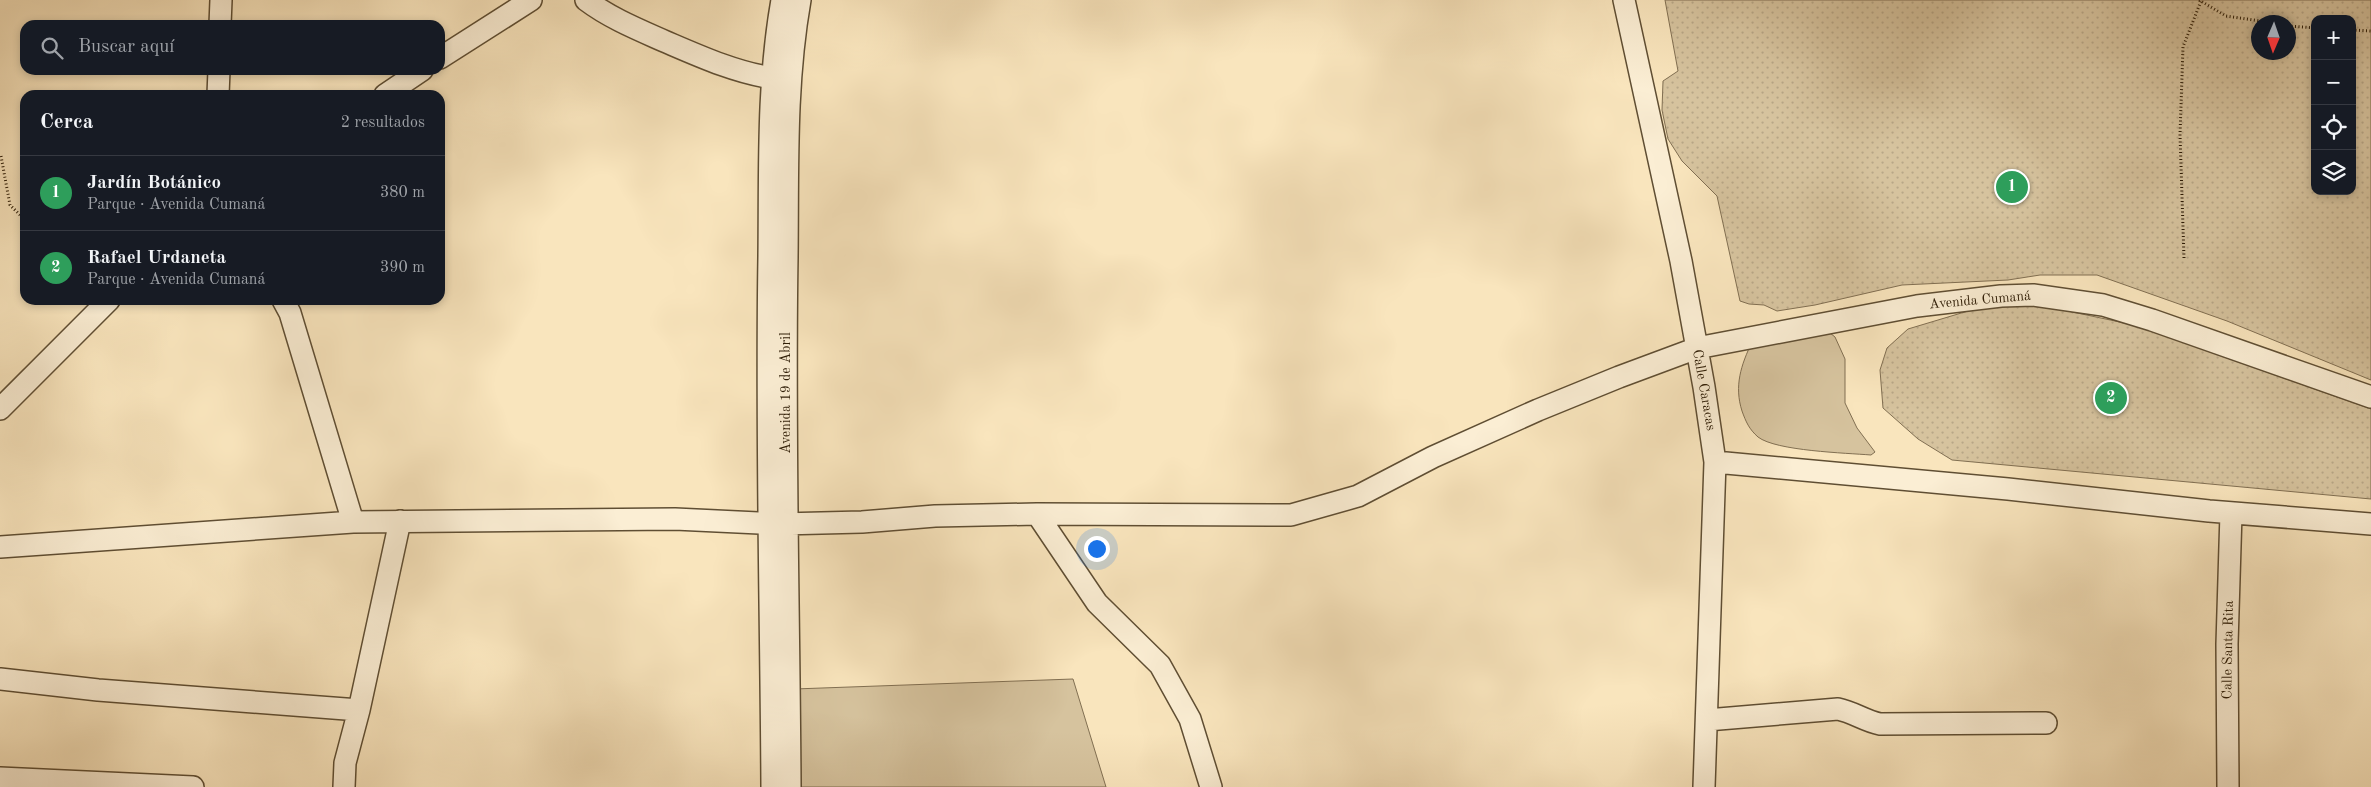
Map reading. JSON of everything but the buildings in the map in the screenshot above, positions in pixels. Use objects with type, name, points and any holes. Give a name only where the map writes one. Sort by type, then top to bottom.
[{"type":"street","points":[[220,20],[221,0]]},
{"type":"street","points":[[445,55],[531,0]]},
{"type":"street","points":[[586,0],[607,15],[697,55],[746,74],[772,78]]},
{"type":"street","name":"Avenida 19 de Abril","points":[[782,0],[772,78],[767,389],[777,523],[790,787]]},
{"type":"street","name":"Avenida 19 de Abril","points":[[772,787],[777,523],[785,390],[789,112],[793,48],[800,0]]},
{"type":"street","name":"Calle Caracas","points":[[1624,0],[1681,262],[1715,462],[1704,787]]},
{"type":"street","points":[[218,90],[219,75]]},
{"type":"street","points":[[393,90],[415,75]]},
{"type":"street","name":"Avenida Cumaná","points":[[0,547],[353,522],[675,519],[777,523],[862,522],[935,516],[1037,514],[1291,515],[1358,496],[1433,457],[1538,410],[1619,376],[1697,348],[1945,301],[2033,295],[2103,305],[2194,334],[2371,397]]},
{"type":"street","points":[[0,409],[104,305]]},
{"type":"street","points":[[287,305],[353,522]]},
{"type":"street","points":[[1715,462],[2008,489],[2231,513],[2371,524]]},
{"type":"street","name":"Calle Santa Rita","points":[[2228,787],[2227,644],[2231,513]]},
{"type":"street","points":[[1037,514],[1097,603],[1160,665],[1190,719],[1211,787]]},
{"type":"street","points":[[344,787],[345,763],[359,710],[400,521]]},
{"type":"street","points":[[0,679],[108,691],[359,710]]},
{"type":"street","points":[[1707,720],[1838,709],[1852,712],[1868,722],[1880,724],[2046,723]]},
{"type":"street","points":[[0,778],[193,787]]},
{"type":"path","points":[[2184,258],[2180,135],[2183,47],[2200,1],[2226,16],[2251,20]]},
{"type":"path","points":[[2296,27],[2311,28]]},
{"type":"path","points":[[2356,30],[2371,31]]},
{"type":"path","points":[[1,156],[10,205],[20,215]]},
{"type":"shaded area","points":[[1665,0],[2371,0],[2371,380],[2227,321],[2097,275],[2040,275],[2008,280],[1902,285],[1815,305],[1777,311],[1764,305],[1740,301],[1717,196],[1682,161],[1668,139],[1662,110],[1663,81],[1678,71]]},
{"type":"shaded area","points":[[1988,305],[2044,306],[2134,325],[2371,409],[2371,499],[1952,460],[1918,439],[1883,408],[1880,370],[1887,348],[1908,329]]},
{"type":"shaded area","points":[[1819,324],[1835,337],[1845,359],[1845,403],[1857,428],[1875,452],[1871,455],[1795,448],[1767,442],[1752,431],[1743,415],[1739,384],[1742,367],[1752,342]]},
{"type":"shaded area","points":[[1073,679],[1106,787],[792,787],[794,689]]},
{"type":"place","name":"Jardín Botánico","points":[[2012,187]]},
{"type":"place","name":"Rafael Urdaneta","points":[[2111,398]]}]
